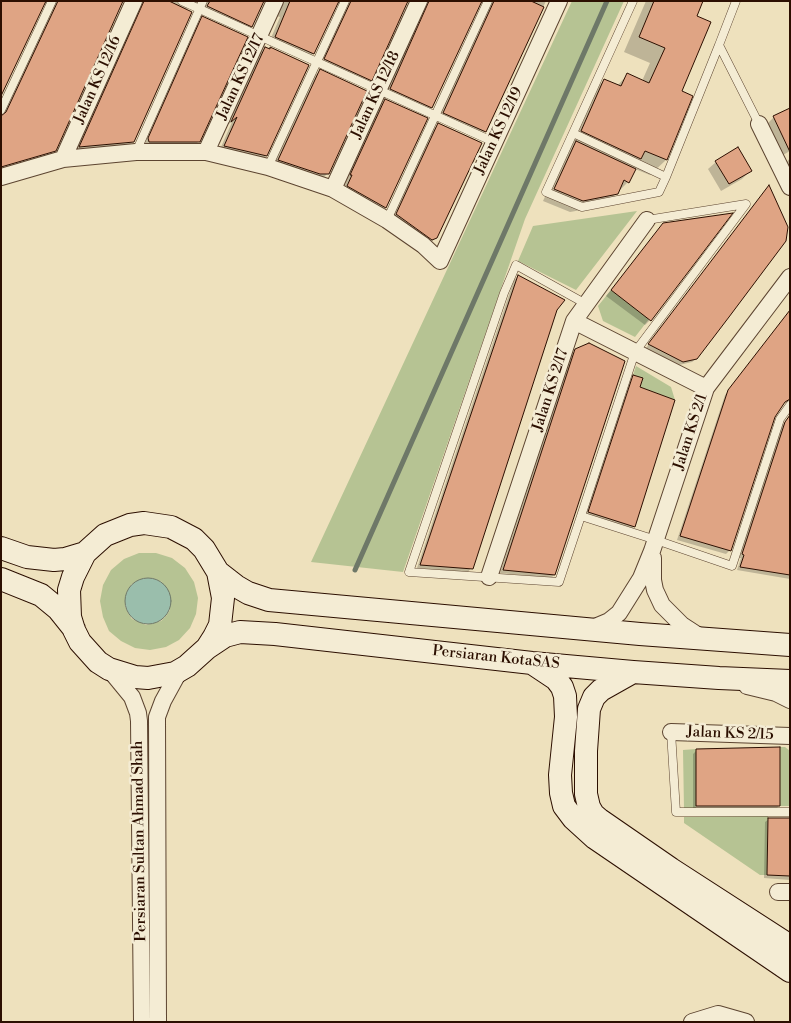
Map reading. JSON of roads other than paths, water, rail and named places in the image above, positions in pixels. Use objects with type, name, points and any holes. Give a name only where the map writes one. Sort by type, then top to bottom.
[{"type":"main road","name":"Persiaran KotaSAS","points":[[74,630],[69,590],[72,577],[85,553],[105,535],[118,529],[130,525],[157,524],[171,527],[194,540],[208,554],[218,572],[223,591],[223,611],[214,637],[207,648]]},
{"type":"main road","name":"Persiaran KotaSAS","points":[[1,548],[27,557],[54,560],[85,553]]},
{"type":"main road","name":"Persiaran KotaSAS","points":[[218,572],[248,593],[269,600],[589,630],[790,645]]},
{"type":"main road","name":"Persiaran KotaSAS","points":[[1,579],[41,595],[58,609],[88,652],[98,662],[109,669],[128,676],[148,678],[180,670],[225,636],[240,632],[275,634],[633,672],[790,681]]},
{"type":"main road","points":[[532,662],[556,679],[562,687],[565,696],[566,717],[560,775],[561,793],[564,806],[573,818],[595,838],[790,970]]},
{"type":"main road","points":[[633,672],[601,690],[594,697],[589,709],[586,794],[593,814],[671,869],[790,946]]},
{"type":"street","name":"Jalan KS 12/16","points":[[63,159],[134,1]]},
{"type":"street","name":"Jalan KS 12/17","points":[[206,152],[275,1]]},
{"type":"street","name":"Jalan KS 12/18","points":[[333,189],[419,1]]},
{"type":"street","name":"Jalan KS 12/19","points":[[387,220],[423,245],[440,261],[555,2]]},
{"type":"street","points":[[759,124],[790,186]]},
{"type":"street","points":[[1,177],[63,159],[136,152],[206,152],[268,167],[333,189],[387,220]]},
{"type":"street","name":"Jalan KS 2/17","points":[[490,577],[574,321],[647,220]]},
{"type":"street","name":"Jalan KS 2/1","points":[[589,630],[609,621],[619,613],[642,578],[706,388],[790,277]]},
{"type":"street","points":[[574,321],[706,388]]},
{"type":"street","points":[[654,545],[653,580],[655,590],[662,605],[682,625],[703,638]]},
{"type":"street","name":"Persiaran Sultan Ahmad Shah","points":[[109,669],[132,698],[139,721],[142,1022]]},
{"type":"street","name":"Persiaran Sultan Ahmad Shah","points":[[158,1022],[157,717],[163,701],[180,670]]},
{"type":"street","points":[[719,678],[776,693],[790,700]]},
{"type":"street","name":"Jalan KS 2/15","points":[[671,732],[790,736]]},
{"type":"street","points":[[692,1022],[718,1018],[746,1022]]},
{"type":"lane","points":[[1,110],[52,1]]},
{"type":"lane","points":[[182,1],[494,142]]},
{"type":"lane","points":[[136,152],[203,1]]},
{"type":"lane","points":[[268,167],[345,1]]},
{"type":"lane","points":[[387,220],[488,1]]},
{"type":"lane","points":[[633,1],[546,192],[582,207],[659,192],[736,1]]},
{"type":"lane","points":[[719,45],[759,124]]},
{"type":"lane","points":[[574,133],[666,177]]},
{"type":"lane","points":[[586,304],[516,265],[504,294],[409,572],[559,582],[634,352],[746,204],[647,220]]},
{"type":"lane","points":[[580,516],[654,545],[732,566],[780,419],[790,405]]},
{"type":"lane","points":[[671,732],[676,812],[790,812]]},
{"type":"waterway","points":[[355,570],[607,1]]}]
